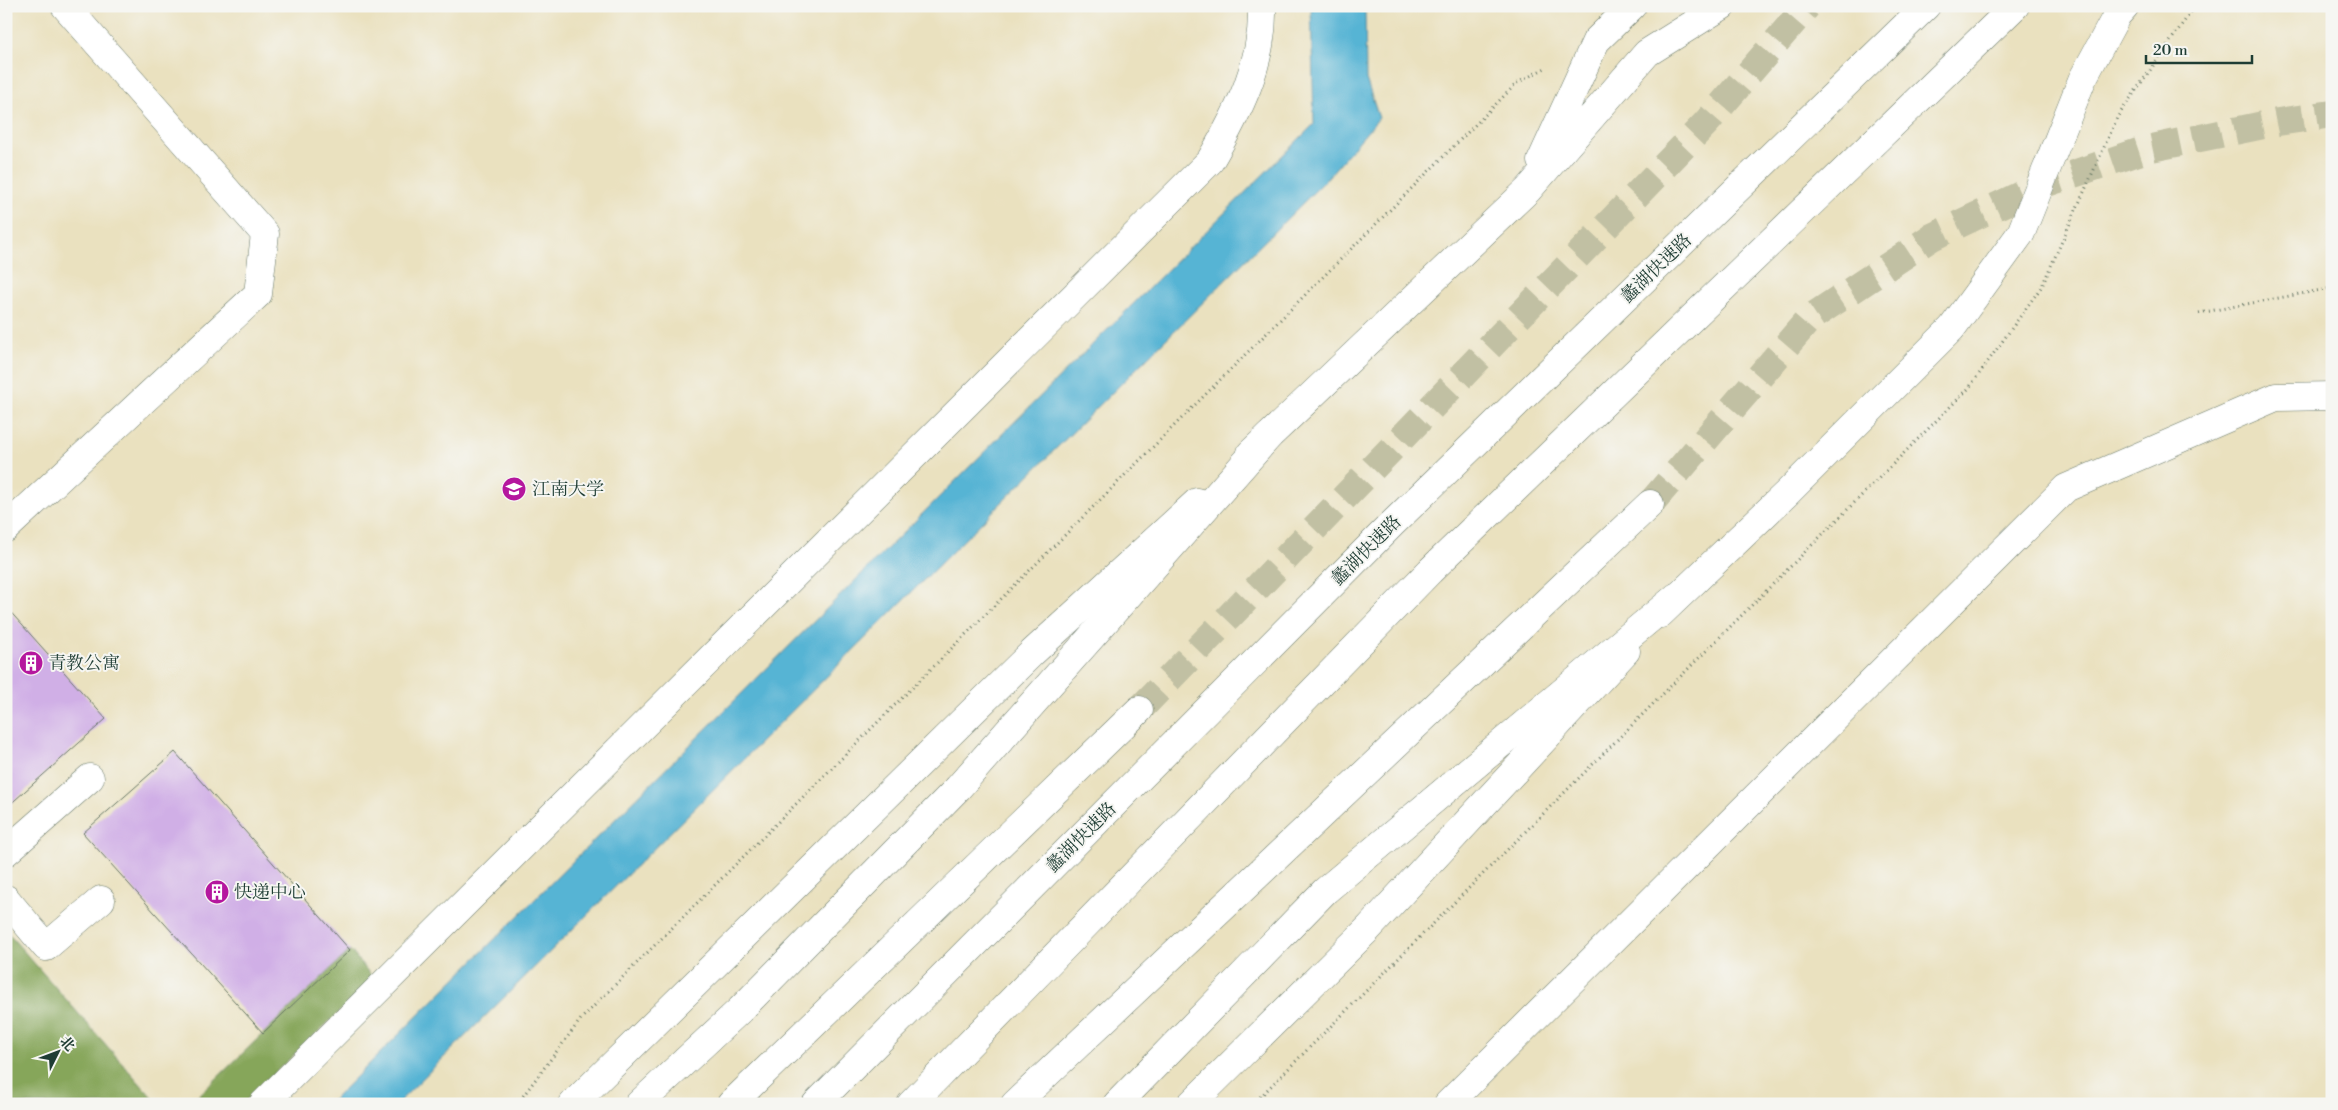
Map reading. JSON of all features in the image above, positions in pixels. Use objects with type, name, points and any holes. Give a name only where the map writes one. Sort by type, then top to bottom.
[{"type":"main road","points":[[6,528],[258,294],[265,234],[65,6]]},
{"type":"main road","points":[[263,1104],[1210,161],[1233,122],[1252,77],[1262,24],[1262,6]]},
{"type":"main road","points":[[1528,190],[1596,41],[1632,6]]},
{"type":"main road","points":[[573,1104],[1032,653],[1270,436],[1528,190],[1647,53],[1722,6]]},
{"type":"main road","name":"蠡湖快速路","points":[[816,1104],[1392,524],[1926,6]]},
{"type":"main road","points":[[910,1104],[1430,571],[2015,6]]},
{"type":"main road","points":[[1116,1104],[1325,891],[1676,597],[1787,494],[1952,328],[2021,234],[2082,80],[2124,6]]},
{"type":"main road","points":[[1448,1104],[2066,488],[2276,397],[2332,396]]},
{"type":"main road","points":[[640,1104],[740,1010],[958,788],[1270,436]]},
{"type":"main road","points":[[1015,1104],[1650,504]]},
{"type":"main road","points":[[1192,1104],[1368,929],[1676,597]]},
{"type":"main road","points":[[731,1104],[1139,710]]},
{"type":"main road","points":[[6,852],[90,778]]},
{"type":"main road","points":[[6,899],[46,947],[101,900]]},
{"type":"path","points":[[1253,1104],[1969,388],[2042,286],[2118,116],[2195,6]]},
{"type":"path","points":[[517,1104],[581,1019],[1517,83],[1549,66]]},
{"type":"path","points":[[2199,313],[2332,288]]},
{"type":"green space","points":[[6,931],[158,1104],[6,1104]]},
{"type":"green space","points":[[350,950],[374,979],[242,1104],[190,1104]]},
{"type":"water","points":[[1311,6],[1365,6],[1366,79],[1379,118],[1322,184],[397,1104],[329,1104],[1314,124]]},
{"type":"building","name":"青教公寓","points":[[6,607],[106,719],[6,808]]},
{"type":"building","name":"快递中心","points":[[175,752],[350,950],[263,1033],[83,833]]},
{"type":"tunnel","points":[[1139,710],[1706,123],[1807,6]]},
{"type":"tunnel","points":[[1650,504],[1810,318],[1932,237],[2044,184],[2147,149],[2278,122],[2332,114]]},
{"type":"place","name":"江南大学","points":[[514,489]]},
{"type":"place","name":"青教公寓","points":[[31,663]]},
{"type":"place","name":"快递中心","points":[[217,892]]}]
